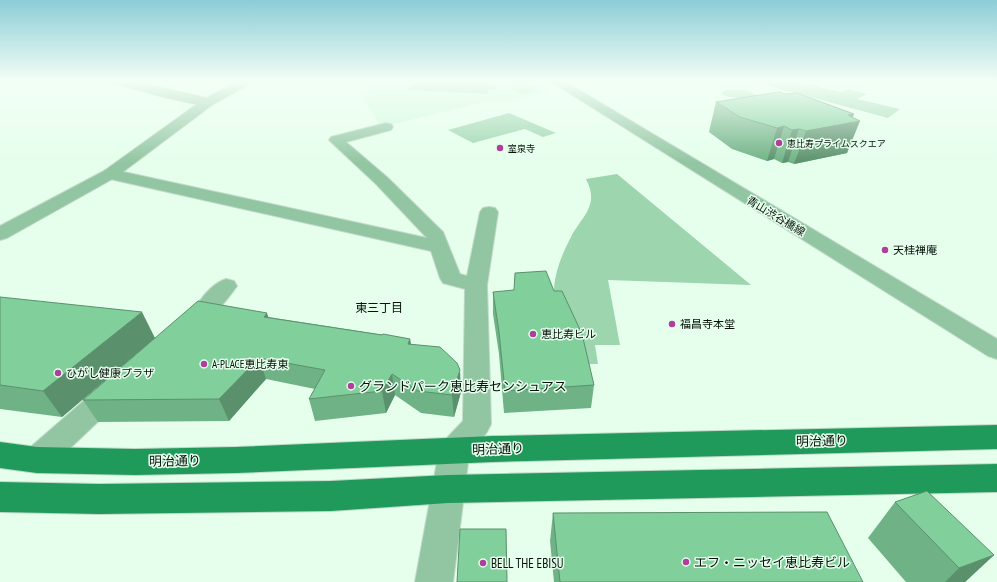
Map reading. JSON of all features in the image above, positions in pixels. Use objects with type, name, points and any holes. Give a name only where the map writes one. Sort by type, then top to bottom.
[{"type":"main road","name":"明治通り","points":[[0,455],[38,460],[135,462],[228,460],[454,451],[997,437]]},
{"type":"main road","points":[[0,497],[100,499],[331,496],[448,489],[997,478]]},
{"type":"street","points":[[0,234],[110,174],[200,108]]},
{"type":"street","name":"青山渋谷橋線","points":[[598,108],[997,350]]},
{"type":"street","points":[[386,127],[336,140],[382,181],[436,236],[451,278],[476,284]]},
{"type":"street","points":[[110,174],[440,247]]},
{"type":"street","points":[[434,582],[454,451],[477,424],[476,284],[489,212]]},
{"type":"street","points":[[226,286],[197,316],[235,315]]},
{"type":"street","points":[[38,460],[130,376]]},
{"type":"shaded area","points":[[369,108],[459,108],[390,125],[380,125]]},
{"type":"shaded area","points":[[852,108],[900,109],[888,118]]},
{"type":"shaded area","points":[[509,113],[556,133],[543,137],[525,129],[473,143],[448,130]]},
{"type":"shaded area","points":[[617,174],[751,285],[608,280],[620,345],[595,345],[598,364],[587,364],[558,302],[554,289],[555,282],[565,249],[590,204],[590,188],[586,179]]},
{"type":"building","points":[[726,108],[838,108],[854,114],[848,115],[860,121],[806,131],[799,129],[792,130],[784,126],[777,128],[740,117]]},
{"type":"building","name":"恵比寿ビル","points":[[546,271],[554,291],[562,291],[582,334],[594,385],[505,391],[493,292],[514,290],[515,273]]},
{"type":"building","points":[[0,297],[142,312],[43,391],[0,385]]},
{"type":"building","points":[[198,301],[267,313],[264,317],[410,339],[408,344],[440,347],[457,363],[460,370],[452,395],[418,391],[392,374],[382,391],[309,399],[325,370],[259,358],[219,399],[83,400]]},
{"type":"building","points":[[927,491],[994,555],[959,568],[895,502]]},
{"type":"building","points":[[827,512],[863,582],[560,582],[553,513]]},
{"type":"building","name":"BELL THE EBISU","points":[[460,529],[506,529],[507,582],[457,582]]},
{"type":"place","name":"恵比寿プライムスクエア","points":[[779,143]]},
{"type":"place","name":"室泉寺","points":[[500,148]]},
{"type":"place","name":"天桂禅庵","points":[[885,250]]},
{"type":"place","name":"福昌寺本堂","points":[[672,324]]},
{"type":"place","name":"恵比寿ビル","points":[[533,334]]},
{"type":"place","name":"A-PLACE恵比寿東","points":[[204,364]]},
{"type":"place","name":"ひがし健康プラザ","points":[[58,373]]},
{"type":"place","name":"グランドパーク恵比寿センシュアス","points":[[351,386]]},
{"type":"place","name":"エフ・ニッセイ恵比寿ビル","points":[[686,562]]},
{"type":"place","name":"BELL THE EBISU","points":[[483,563]]},
{"type":"district","name":"東三丁目","points":[[379,307]]}]
